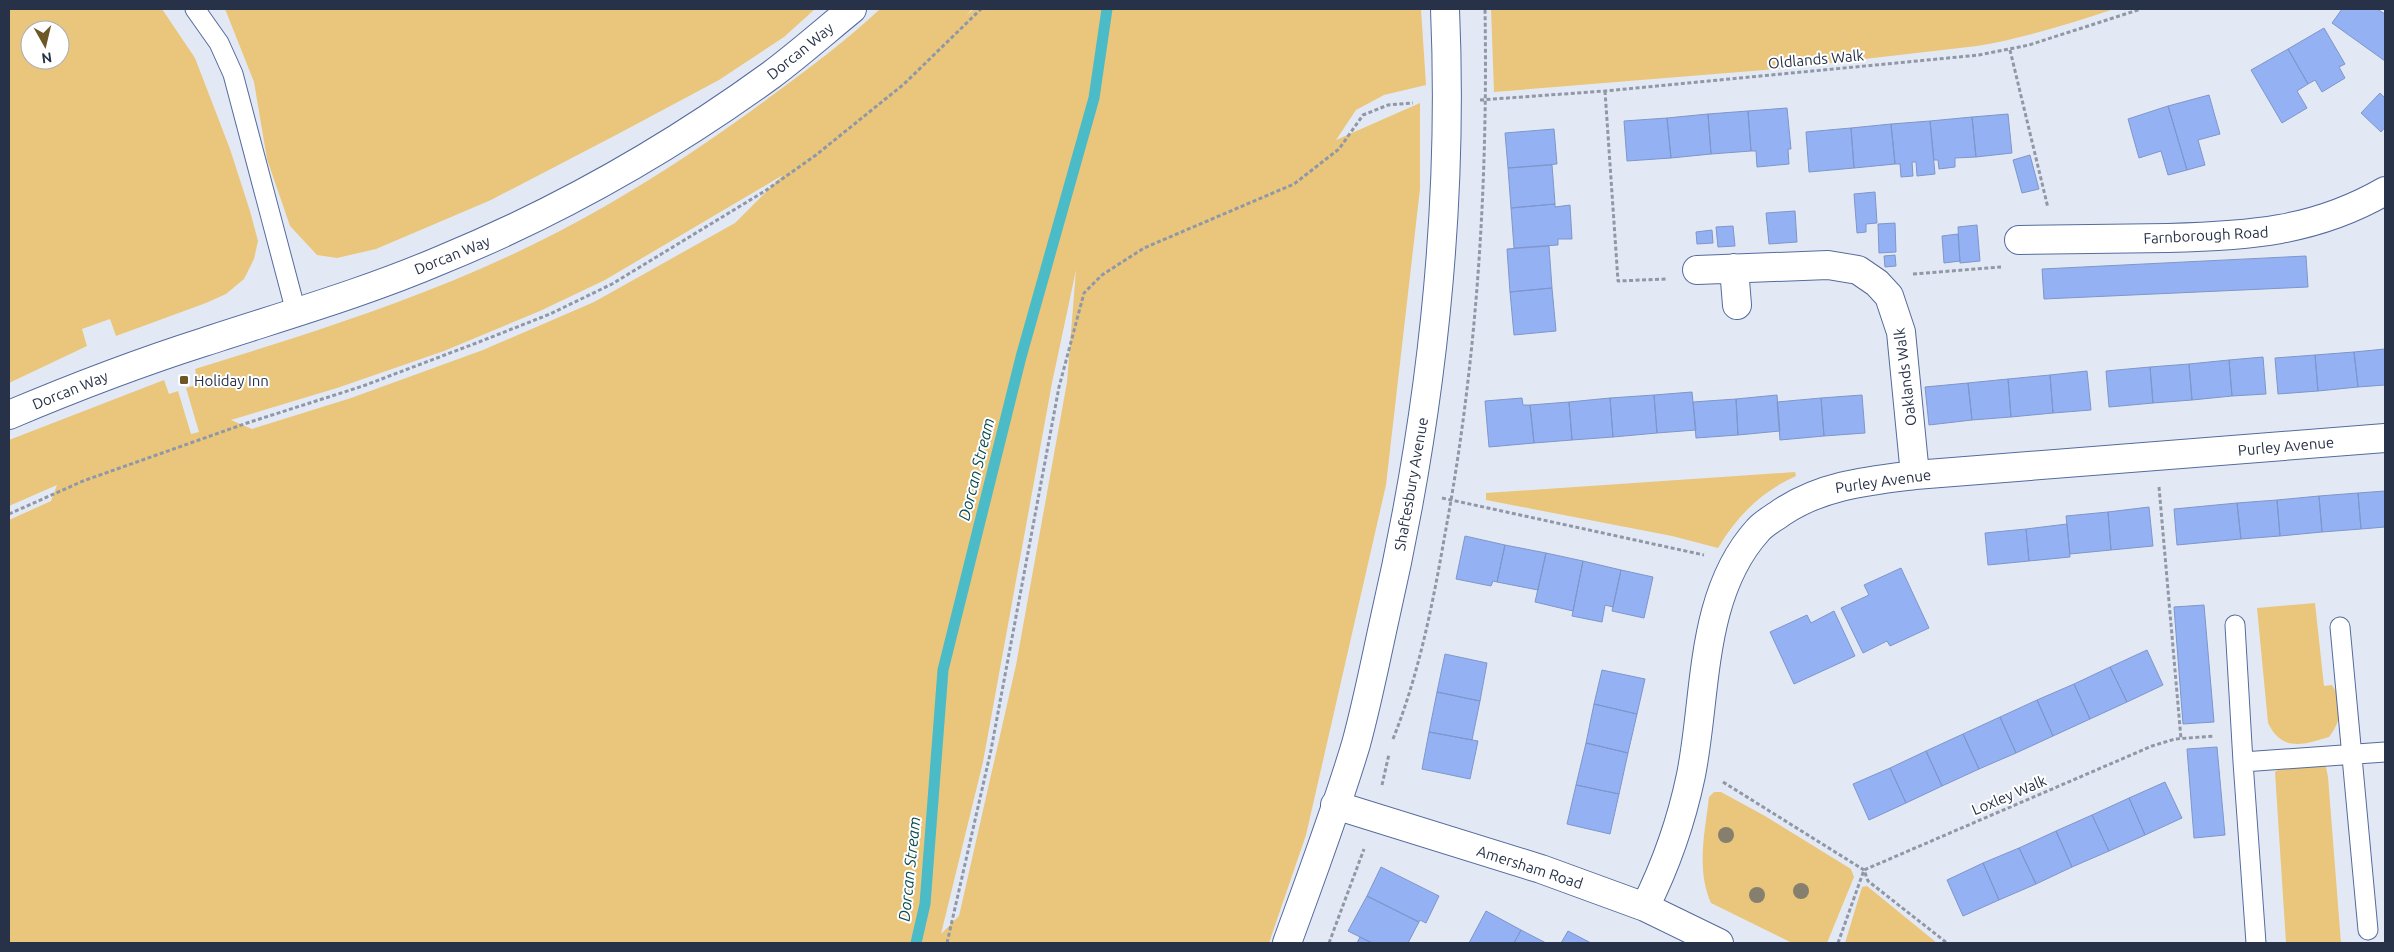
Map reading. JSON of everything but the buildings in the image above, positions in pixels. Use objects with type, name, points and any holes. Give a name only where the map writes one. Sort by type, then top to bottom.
[{"type":"street","name":"Dorcan Way","points":[[9,415],[124,369],[296,312],[439,261],[503,233],[571,200],[628,168],[771,75],[852,9]]},
{"type":"street","name":"Shaftesbury Avenue","points":[[1287,943],[1360,728],[1412,492],[1428,386],[1444,201],[1445,9]]},
{"type":"street","name":"Farnborough Road","points":[[2019,240],[2237,236],[2279,231],[2315,223],[2342,213],[2385,191]]},
{"type":"street","name":"Oaklands Walk","points":[[1696,270],[1828,266],[1858,270],[1870,277],[1889,296],[1901,332],[1915,475]]},
{"type":"street","points":[[1734,268],[1737,305]]},
{"type":"street","name":"Purley Avenue","points":[[1645,907],[1665,868],[1682,814],[1691,774],[1714,624],[1722,592],[1733,567],[1758,530],[1792,506],[1814,494],[1849,483],[1915,475],[2385,438]]},
{"type":"street","name":"Amersham Road","points":[[1335,805],[1541,869],[1645,907],[1720,943]]},
{"type":"lane","points":[[195,9],[219,43],[233,74],[296,312]]},
{"type":"lane","points":[[2235,624],[2256,943]]},
{"type":"lane","points":[[2340,626],[2368,930]]},
{"type":"lane","points":[[2243,762],[2385,752]]},
{"type":"path","points":[[9,514],[83,481],[247,423],[363,386],[550,314],[612,284],[765,191],[816,155],[904,84],[981,9]]},
{"type":"path","name":"Oldlands Walk","points":[[1485,9],[1487,100],[1605,91],[1979,55],[2010,50],[2141,9]]},
{"type":"path","points":[[2010,50],[2056,239]]},
{"type":"path","points":[[1605,91],[1618,281],[1678,279],[1682,273],[1696,270]]},
{"type":"path","points":[[947,943],[991,750],[1059,387],[1084,293],[1102,275],[1144,248],[1294,184],[1339,149],[1363,115],[1388,105],[1446,101]]},
{"type":"path","points":[[1870,277],[2009,266],[2019,240]]},
{"type":"path","points":[[2156,457],[2181,739]]},
{"type":"path","points":[[1412,492],[1706,555],[1733,567]]},
{"type":"path","name":"Loxley Walk","points":[[1864,870],[2152,746],[2181,739],[2242,734]]},
{"type":"path","points":[[1691,774],[1722,782],[1864,870],[1868,881],[1947,943]]},
{"type":"path","points":[[1838,943],[1864,870]]},
{"type":"shaded area","points":[[9,9],[162,9],[195,58],[230,149],[258,241],[254,259],[244,279],[226,294],[116,336],[110,319],[82,329],[87,346],[9,383]]},
{"type":"shaded area","points":[[225,9],[815,9],[784,37],[719,80],[616,135],[491,200],[376,249],[337,258],[317,255],[290,226],[267,159],[254,82]]},
{"type":"shaded area","points":[[880,9],[972,9],[967,15],[974,9],[1421,9],[1426,85],[1384,95],[1356,110],[1336,140],[1420,103],[1420,189],[1386,485],[1306,835],[1269,943],[9,943],[9,520],[51,501],[57,485],[9,506],[9,440],[164,380],[169,394],[178,391],[191,434],[199,432],[186,388],[198,384],[195,369],[304,335],[445,284],[557,233],[630,191],[701,146],[798,76]],"holes":[[[783,175],[735,223],[594,302],[483,350],[351,398],[252,429],[231,420],[337,388],[444,351],[540,311],[605,280]],[[1076,270],[1067,382],[1016,665],[959,916],[941,934],[983,762],[1052,383]]]},
{"type":"shaded area","points":[[1491,9],[2114,9],[2046,30],[1977,46],[1777,69],[1494,92]]},
{"type":"shaded area","points":[[1795,472],[1796,476],[1772,489],[1751,506],[1733,525],[1718,548],[1672,536],[1486,500],[1486,493]]},
{"type":"shaded area","points":[[2315,603],[2324,686],[2332,685],[2336,692],[2340,705],[2339,718],[2329,737],[2302,744],[2294,744],[2280,739],[2268,723],[2257,608]]},
{"type":"shaded area","points":[[2319,764],[2326,767],[2328,777],[2341,943],[2286,943],[2275,772],[2281,768]]},
{"type":"shaded area","points":[[1714,792],[1721,792],[1765,816],[1851,869],[1854,877],[1827,943],[1792,943],[1711,903],[1704,877],[1703,850],[1709,797]]},
{"type":"shaded area","points":[[1867,886],[1937,943],[1845,943],[1862,887]]},
{"type":"waterway","name":"Dorcan Stream","points":[[916,943],[925,904],[943,670],[1021,357],[1094,98],[1107,9]]},
{"type":"place","name":"Holiday Inn","points":[[184,380]]}]
